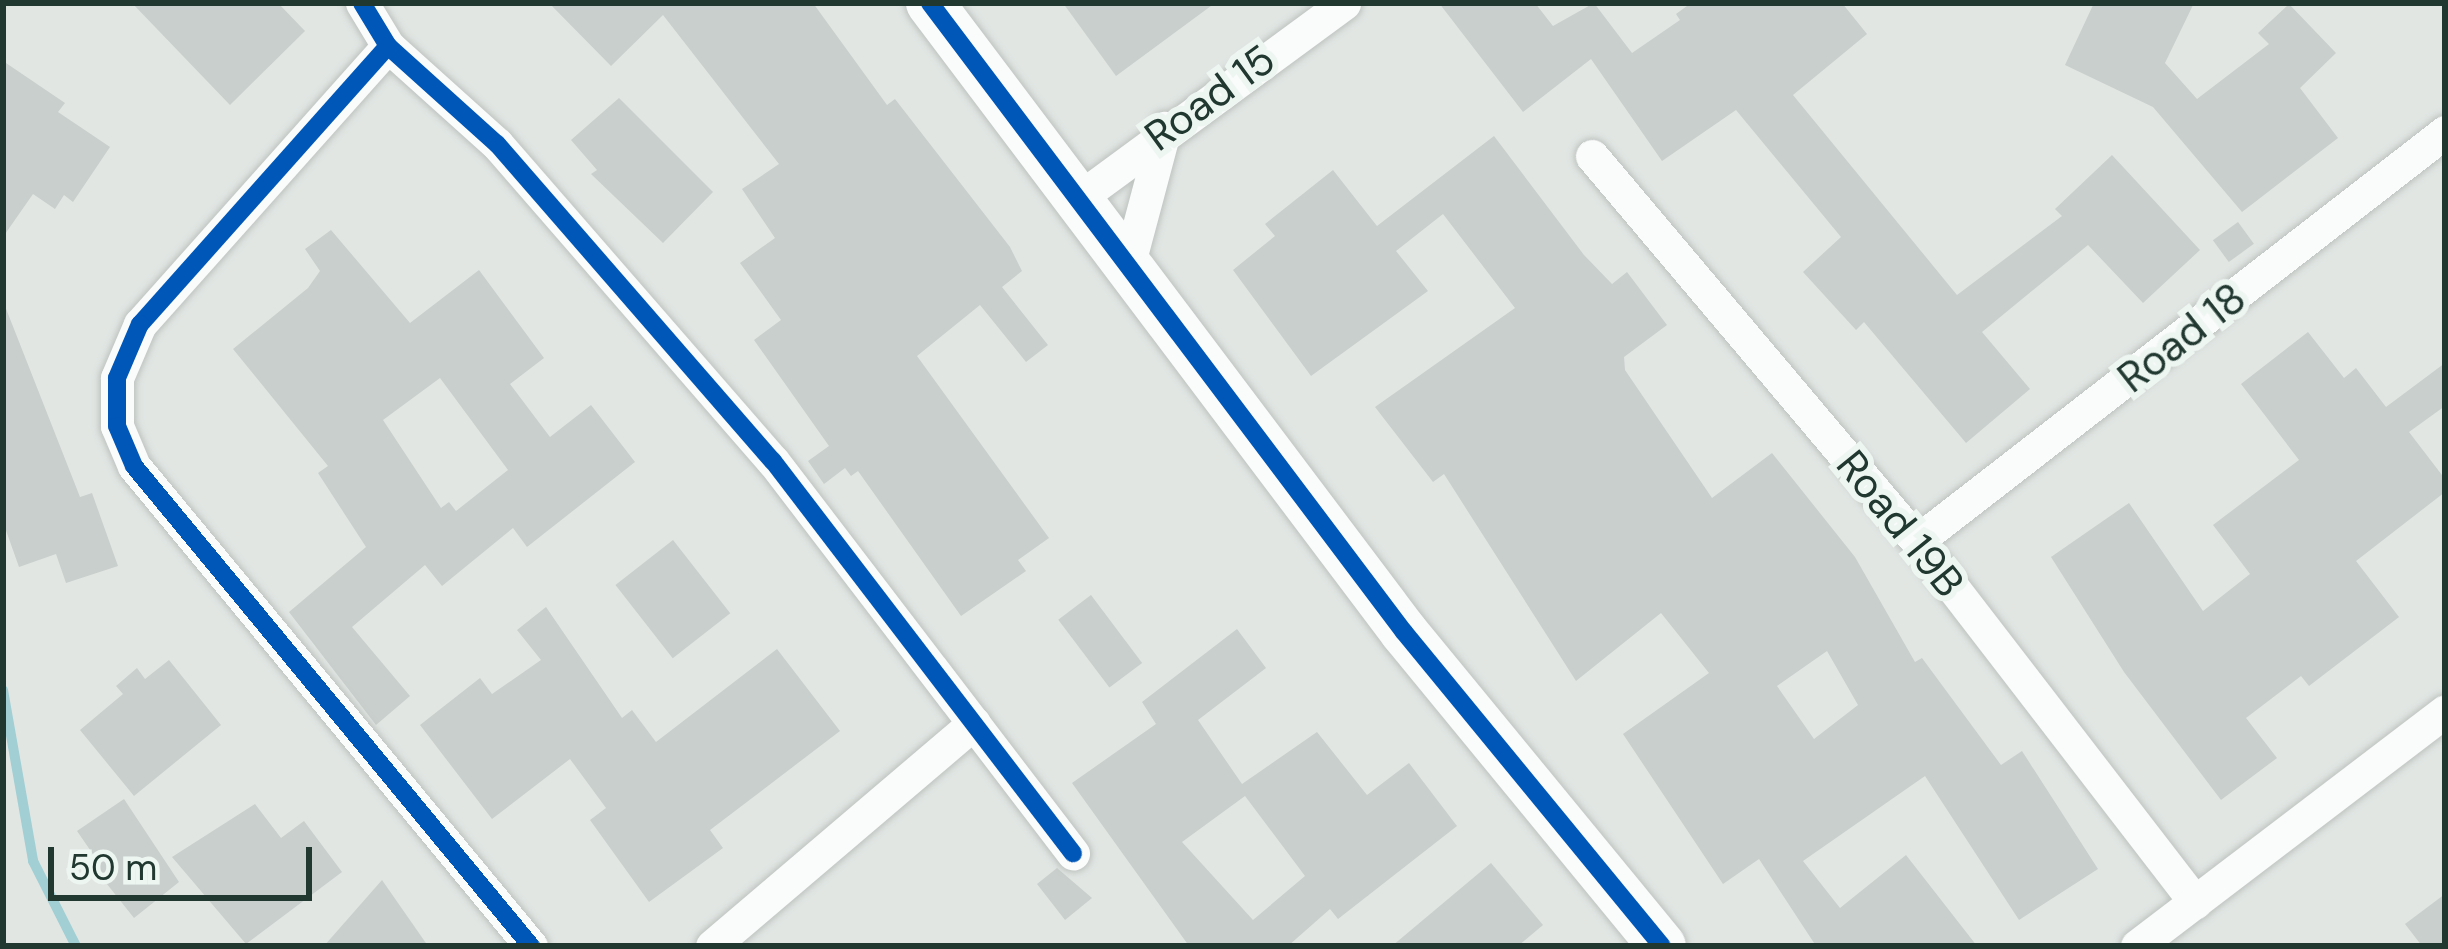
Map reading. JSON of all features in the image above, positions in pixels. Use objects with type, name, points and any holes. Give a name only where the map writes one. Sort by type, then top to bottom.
[{"type":"street","points":[[362,3],[388,46],[497,144],[758,443],[1073,854]]},
{"type":"street","points":[[930,3],[1404,632],[1662,946]]},
{"type":"street","name":"Road 15","points":[[1079,198],[1165,128],[1344,3]]},
{"type":"street","points":[[388,46],[140,324],[117,378],[117,426],[134,466],[531,946]]},
{"type":"street","points":[[1129,263],[1165,128]]},
{"type":"street","name":"Road 18","points":[[1917,541],[2445,132]]},
{"type":"street","name":"Road 19B","points":[[1592,156],[1917,541],[2195,902]]},
{"type":"street","points":[[2137,946],[2445,711]]},
{"type":"street","points":[[712,946],[974,723]]},
{"type":"building","points":[[132,3],[278,3],[305,31],[230,105]]},
{"type":"building","points":[[549,3],[813,3],[887,105],[895,99],[1010,247],[1022,271],[1002,287],[1048,345],[1026,362],[980,305],[917,356],[1049,538],[1018,560],[1026,571],[961,616],[858,471],[851,476],[845,468],[824,484],[808,461],[829,446],[754,340],[781,320],[740,263],[775,238],[742,189],[779,164],[663,15],[611,66]]},
{"type":"building","points":[[1063,3],[1215,3],[1116,76]]},
{"type":"building","points":[[1439,3],[1535,3],[1553,26],[1594,3],[1632,53],[1680,20],[1676,14],[1691,3],[1842,3],[1867,34],[1793,95],[1957,295],[2062,216],[2055,209],[2112,155],[2200,250],[2143,303],[2088,245],[1982,332],[2030,389],[1966,443],[1864,322],[1856,330],[1803,272],[1841,237],[1736,110],[1662,161],[1591,59],[1523,112]]},
{"type":"building","points":[[2094,3],[2194,3],[2165,63],[2197,99],[2269,44],[2258,33],[2289,4],[2336,53],[2300,88],[2338,138],[2242,212],[2153,107],[2065,65]]},
{"type":"building","points":[[3,61],[65,103],[58,112],[110,147],[73,202],[64,195],[55,209],[33,194],[3,237]]},
{"type":"building","points":[[619,98],[713,192],[663,243],[591,174],[597,170],[571,140]]},
{"type":"building","points":[[1494,136],[1584,255],[1612,284],[1627,272],[1667,325],[1624,357],[1625,370],[1712,498],[1772,453],[1855,557],[1915,662],[1922,658],[2001,765],[2022,751],[2098,869],[2019,920],[1925,776],[1803,861],[1840,908],[1906,855],[1977,946],[1816,946],[1759,859],[1723,884],[1623,734],[1709,673],[1661,613],[1576,681],[1444,474],[1433,482],[1375,407],[1515,308],[1443,214],[1396,251],[1428,291],[1311,376],[1233,270],[1275,236],[1265,224],[1333,170],[1377,226]],"holes":[[[1827,651],[1858,705],[1814,739],[1777,686]]]},
{"type":"building","points":[[2238,222],[2254,244],[2229,262],[2213,240]]},
{"type":"building","points":[[331,230],[410,323],[479,270],[544,358],[510,384],[550,437],[591,405],[635,462],[527,547],[513,528],[442,586],[425,565],[352,627],[410,696],[376,725],[289,612],[366,547],[318,473],[328,466],[233,349],[308,288],[320,271],[305,249]],"holes":[[[440,378],[508,470],[456,511],[449,502],[441,508],[383,420]]]},
{"type":"building","points":[[3,301],[80,497],[92,493],[118,566],[66,583],[56,554],[19,567],[3,522]]},
{"type":"building","points":[[2308,332],[2344,378],[2356,368],[2386,407],[2445,363],[2445,406],[2409,432],[2445,479],[2445,492],[2356,561],[2399,617],[2309,686],[2301,676],[2246,718],[2277,758],[2221,800],[2124,672],[2051,557],[2129,503],[2203,611],[2250,574],[2213,525],[2299,460],[2241,384]]},
{"type":"building","points":[[673,540],[730,613],[673,658],[615,585]]},
{"type":"building","points":[[1091,595],[1142,663],[1109,688],[1058,620]]},
{"type":"building","points":[[546,607],[622,718],[632,710],[656,742],[777,649],[840,731],[710,830],[723,848],[649,902],[590,820],[606,808],[570,759],[492,819],[420,725],[480,678],[492,694],[541,660],[517,630]]},
{"type":"building","points":[[1237,629],[1266,668],[1198,720],[1242,784],[1317,732],[1367,795],[1409,763],[1457,826],[1338,919],[1330,909],[1288,946],[1189,946],[1072,783],[1156,724],[1142,702]],"holes":[[[1245,796],[1305,876],[1253,920],[1182,842]]]},
{"type":"building","points":[[169,660],[221,725],[134,796],[80,730],[123,694],[116,686],[137,668],[145,679]]},
{"type":"building","points":[[124,799],[179,882],[134,918],[91,864],[97,860],[77,831]]},
{"type":"building","points":[[255,804],[281,838],[304,821],[342,872],[246,944],[172,857]]},
{"type":"building","points":[[1491,863],[1543,925],[1518,946],[1392,946]]},
{"type":"building","points":[[1057,868],[1092,898],[1065,920],[1037,884]]},
{"type":"building","points":[[382,880],[428,946],[324,946]]},
{"type":"building","points":[[2445,894],[2445,946],[2422,946],[2405,924]]},
{"type":"waterway","points":[[3,690],[33,861],[76,946]]},
{"type":"cycle path","points":[[362,3],[388,46],[497,144],[773,461],[1073,854]]},
{"type":"cycle path","points":[[930,3],[1404,632],[1662,946]]},
{"type":"cycle path","points":[[388,46],[140,324],[117,378],[117,426],[134,466],[531,946]]}]
